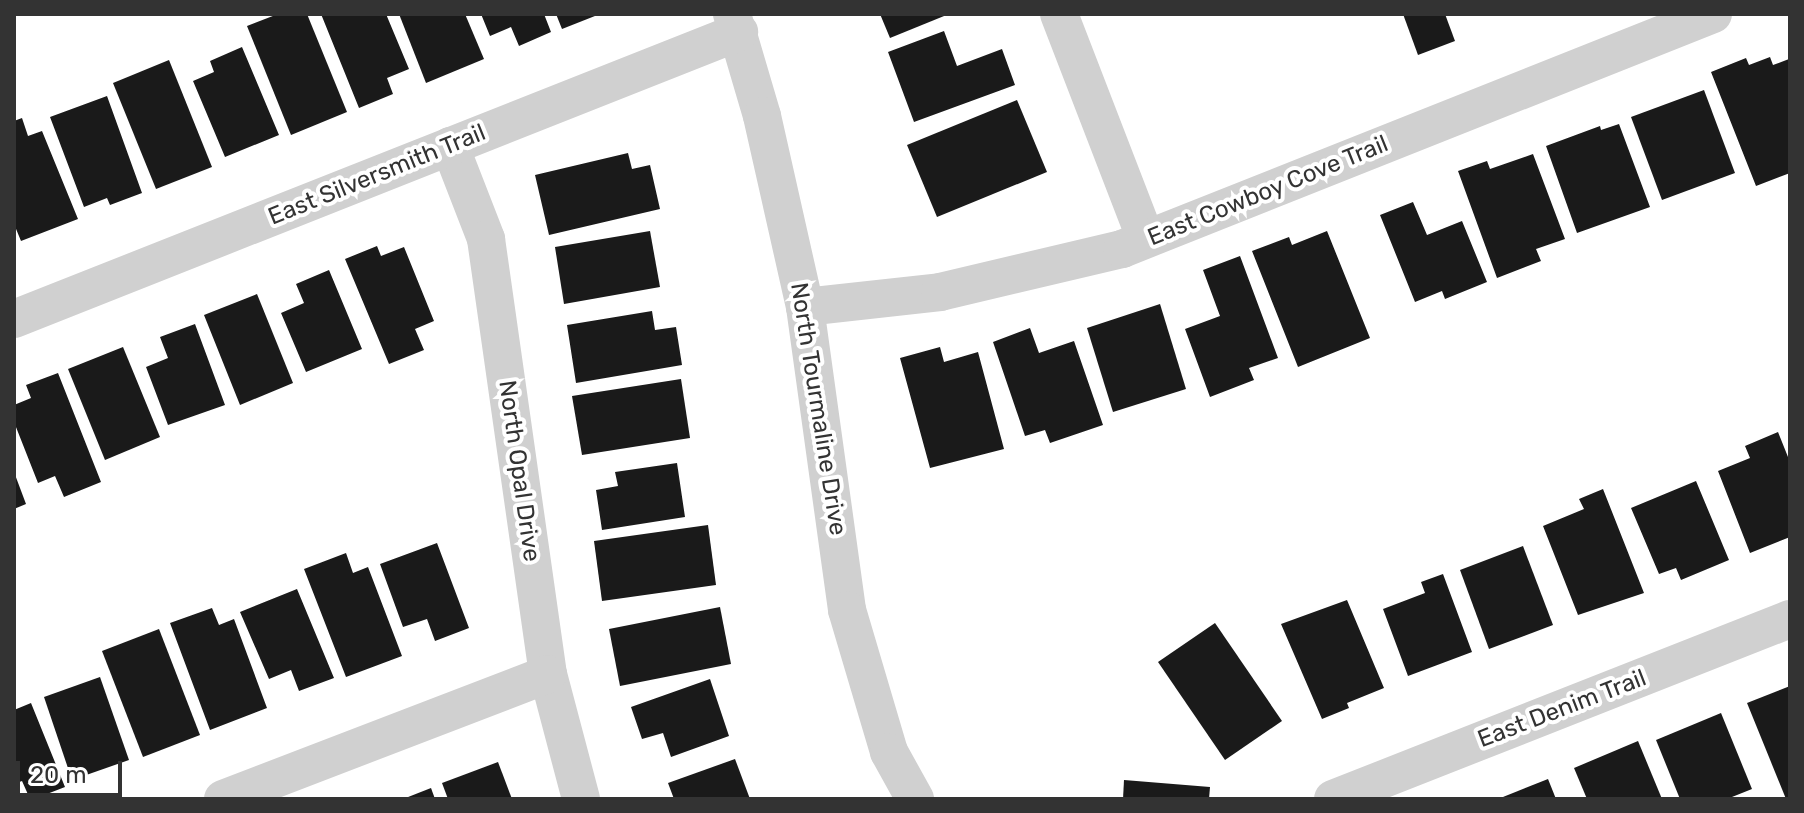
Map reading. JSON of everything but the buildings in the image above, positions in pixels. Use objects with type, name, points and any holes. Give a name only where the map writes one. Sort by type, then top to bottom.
[{"type":"street","points":[[1059,14],[1146,239]]},
{"type":"street","name":"East Cowboy Cove Trail","points":[[805,307],[940,292],[1122,249],[1713,14]]},
{"type":"street","name":"East Silversmith Trail","points":[[14,319],[450,146],[736,23]]},
{"type":"street","name":"North Tourmaline Drive","points":[[736,23],[805,307],[847,610],[889,752],[915,799]]},
{"type":"street","name":"North Opal Drive","points":[[450,146],[486,239],[548,674],[581,799]]},
{"type":"street","name":"East Denim Trail","points":[[1333,799],[1790,619]]},
{"type":"street","points":[[223,799],[548,674]]}]
